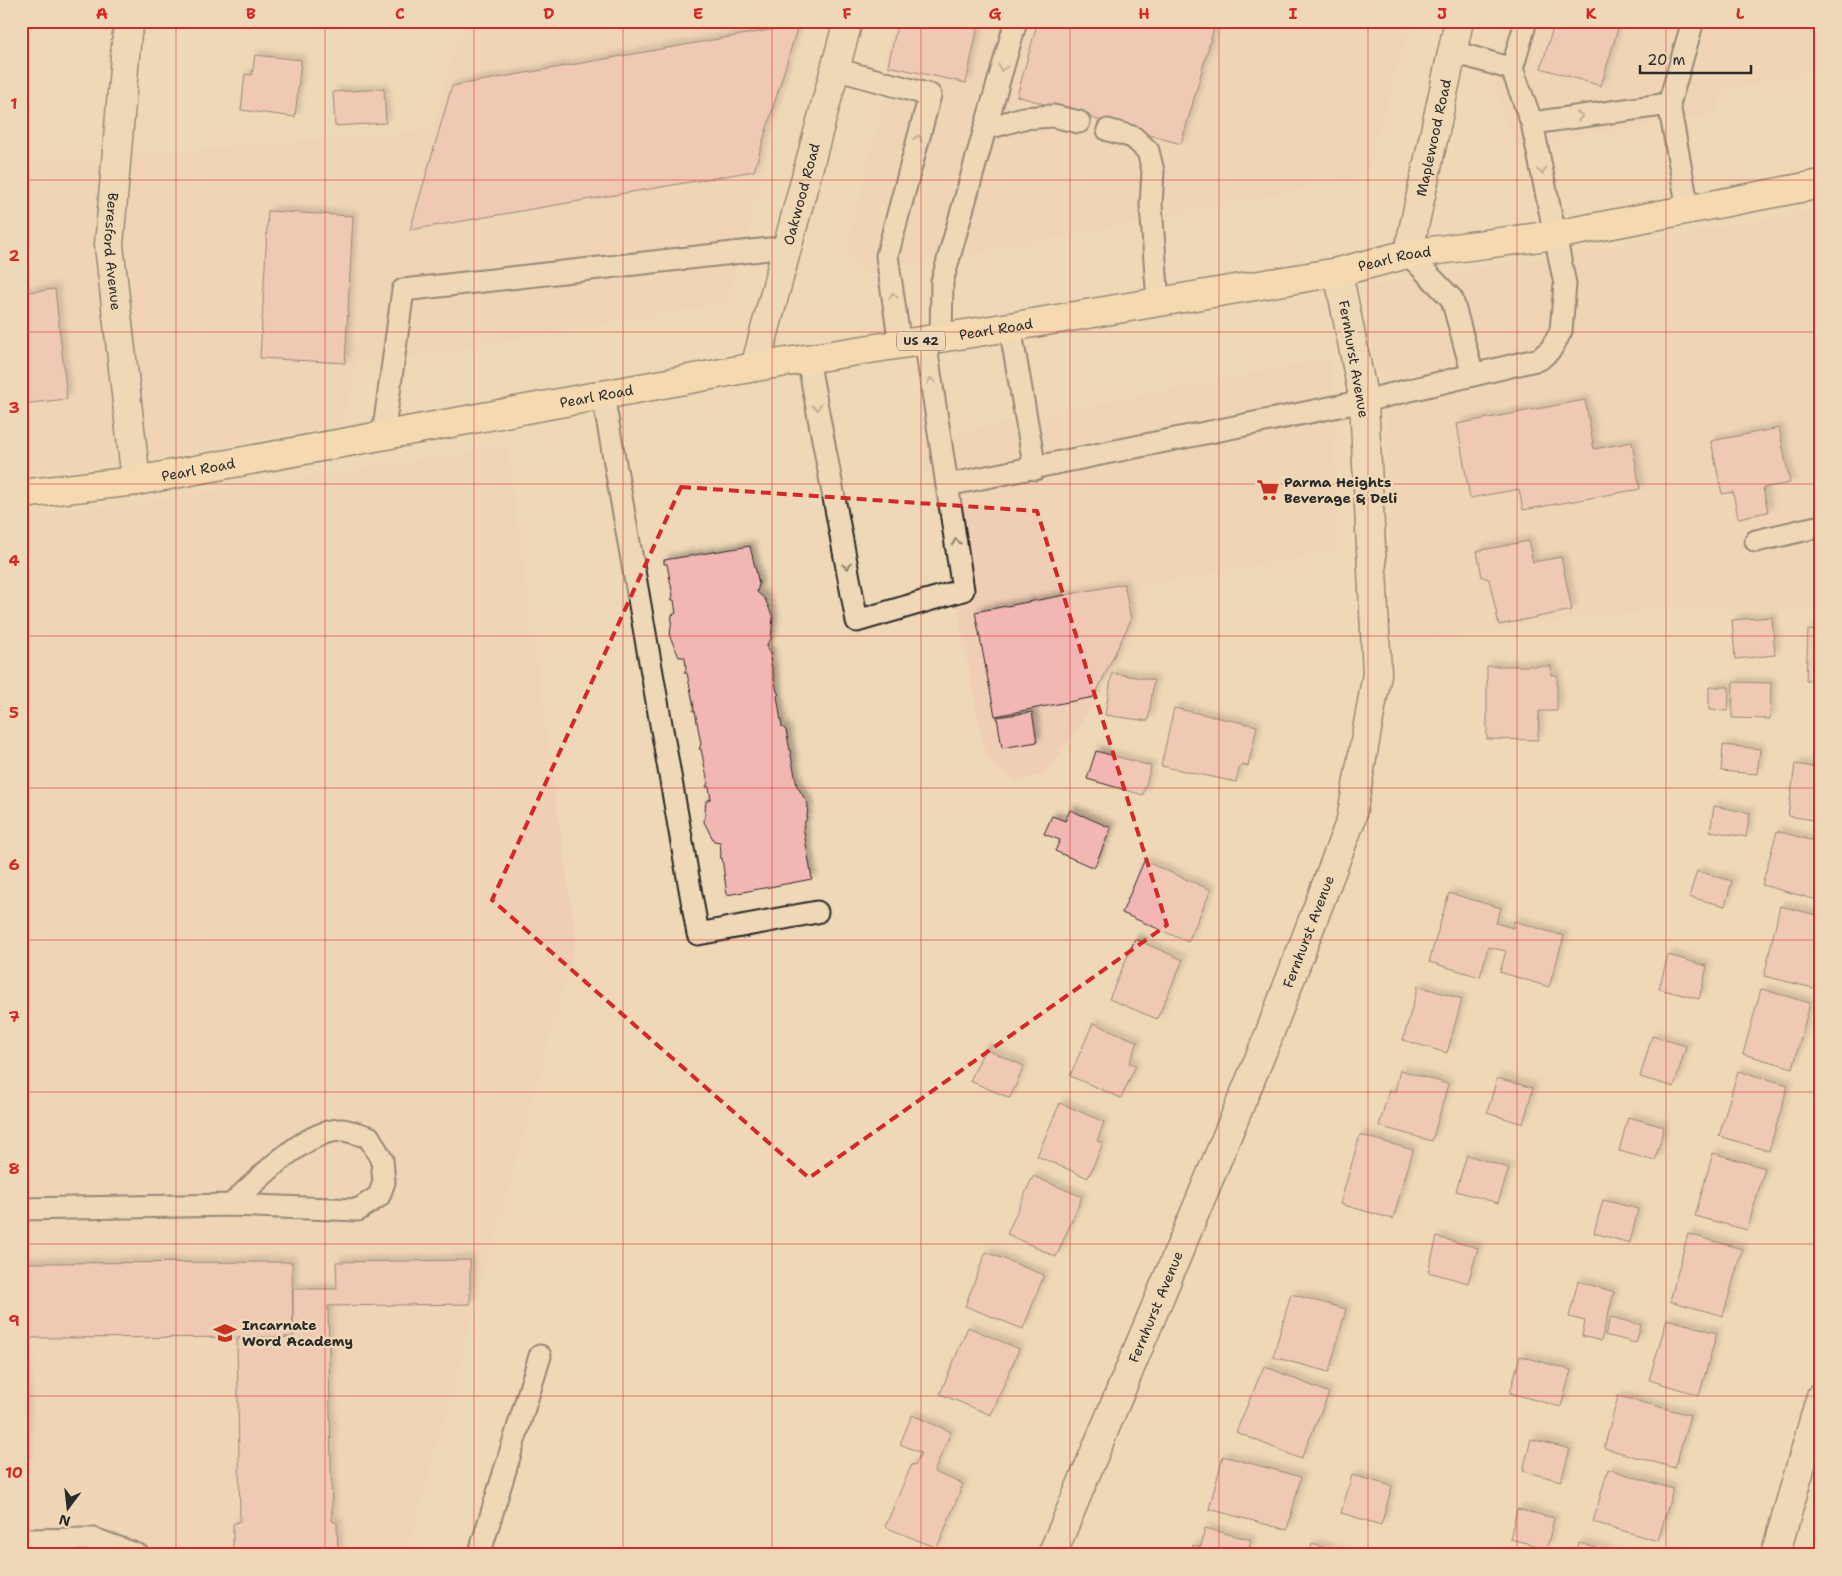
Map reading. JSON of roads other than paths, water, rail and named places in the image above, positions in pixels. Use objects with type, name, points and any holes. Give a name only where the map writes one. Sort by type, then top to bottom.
[{"type":"main road","name":"Pearl Road","points":[[21,494],[136,481],[755,367],[1010,327],[1338,272],[1408,254],[1555,235],[1821,184]]},
{"type":"street","name":"Beresford Avenue","points":[[131,21],[128,33],[109,245],[136,481]]},
{"type":"street","name":"Oakwood Road","points":[[755,367],[848,21]]},
{"type":"street","name":"Maplewood Road","points":[[1408,254],[1459,21]]},
{"type":"street","name":"Fernhurst Avenue","points":[[1052,1555],[1267,1040],[1351,820],[1377,674],[1364,401],[1338,272]]},
{"type":"street","points":[[1775,1555],[1821,1396]]},
{"type":"lane","points":[[922,341],[942,282],[1016,21]]},
{"type":"lane","points":[[947,485],[1035,469],[1364,401],[1540,359],[1551,349],[1560,331],[1565,284],[1532,123],[1512,69],[1526,21]]},
{"type":"lane","points":[[1688,209],[1669,104],[1692,21]]},
{"type":"lane","points":[[1451,51],[1512,69]]},
{"type":"lane","points":[[808,359],[857,621],[963,590],[922,341],[887,256],[930,95],[835,69]]},
{"type":"lane","points":[[1532,123],[1669,104]]},
{"type":"lane","points":[[984,129],[1023,118],[1053,116],[1079,122]]},
{"type":"lane","points":[[1108,130],[1133,137],[1148,151],[1152,171],[1151,205],[1158,302]]},
{"type":"lane","points":[[383,436],[403,290],[787,247]]},
{"type":"lane","points":[[1408,254],[1452,299],[1473,375]]},
{"type":"lane","points":[[1010,327],[1035,469]]},
{"type":"lane","points":[[603,395],[698,934],[817,912]]},
{"type":"lane","points":[[1756,541],[1821,526]]},
{"type":"lane","points":[[21,1208],[231,1205],[358,1210],[379,1196],[384,1182],[382,1160],[369,1138],[340,1130],[313,1138],[277,1163],[231,1205]]},
{"type":"lane","points":[[479,1555],[540,1356]]},
{"type":"lane","points":[[21,1540],[94,1547],[138,1555]]},
{"type":"place","name":"Parma Heights Beverage & Deli","points":[[1268,490]]},
{"type":"place","name":"Incarnate Word Academy","points":[[225,1333]]}]
